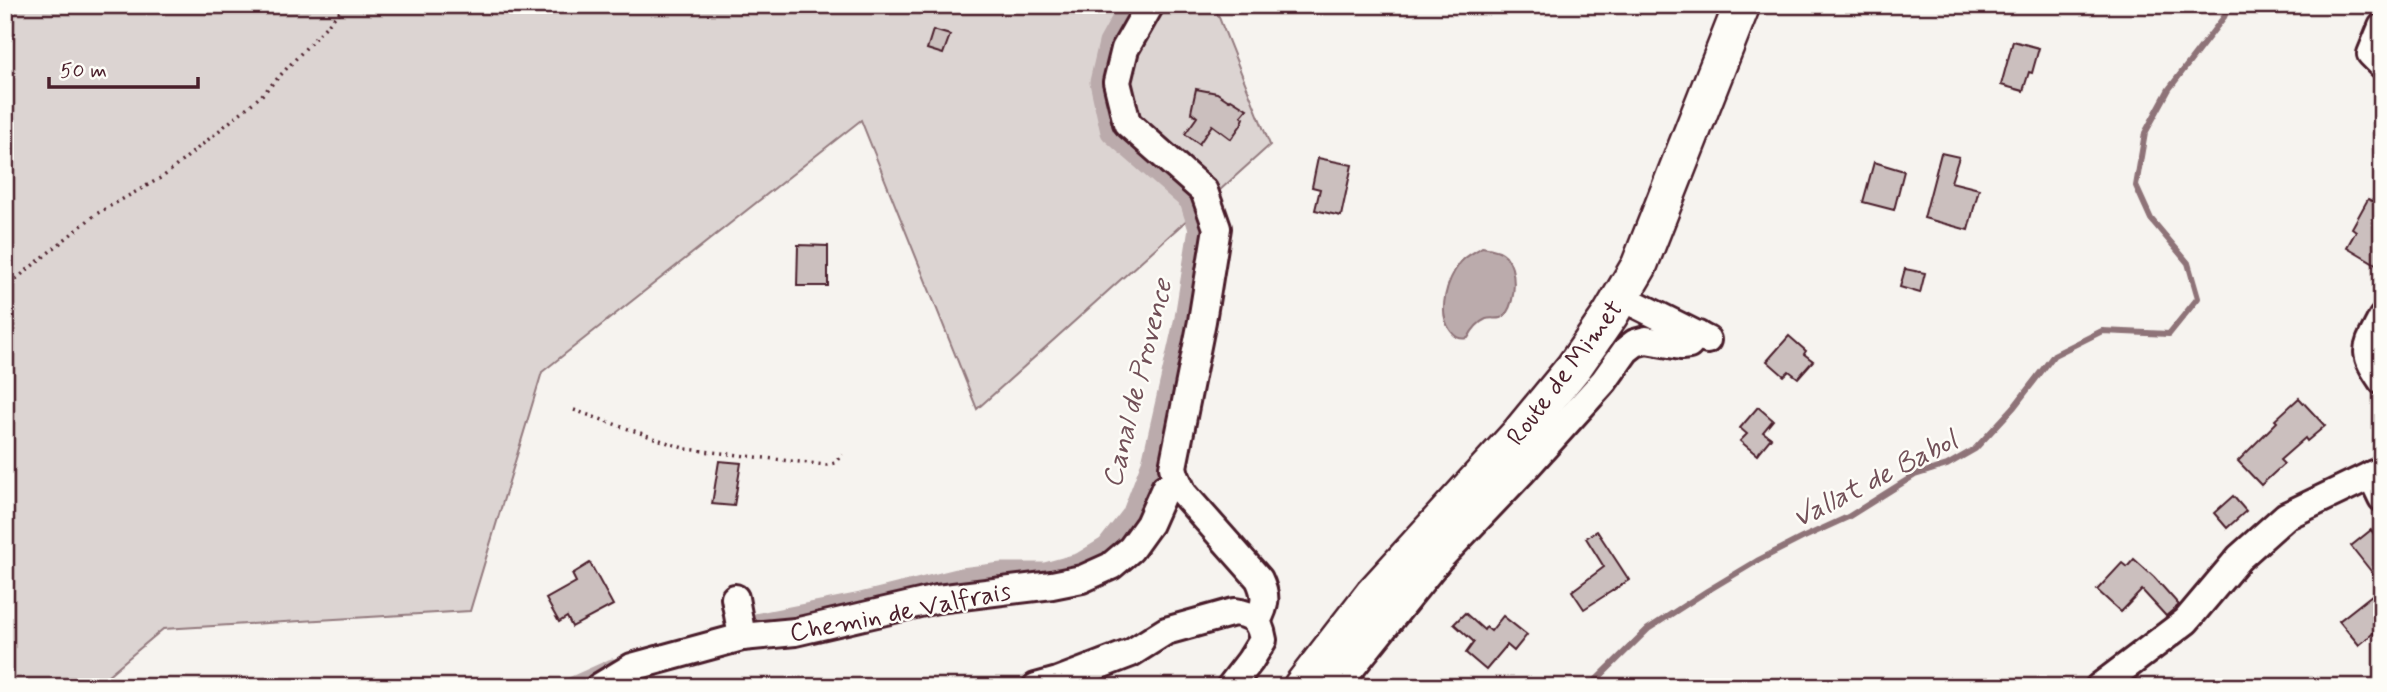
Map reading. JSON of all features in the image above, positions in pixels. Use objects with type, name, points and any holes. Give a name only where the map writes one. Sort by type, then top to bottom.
[{"type":"main road","name":"Route de Mimet","points":[[1301,687],[1373,594],[1518,435],[1574,367],[1620,297],[1639,266],[1742,5]]},
{"type":"street","points":[[1150,5],[1125,49],[1118,82],[1127,122],[1205,191],[1217,228],[1173,467],[1183,493],[1259,579],[1265,592],[1265,608],[1257,621]]},
{"type":"street","points":[[2382,27],[2371,54],[2382,65]]},
{"type":"street","points":[[1336,687],[1439,559],[1549,443],[1604,381],[1626,351],[1635,344],[1646,341],[1681,346],[1703,338],[1620,297]]},
{"type":"street","points":[[2382,318],[2367,348],[2367,360],[2382,381]]},
{"type":"street","points":[[2099,687],[2186,621],[2239,558],[2287,516],[2378,481]]},
{"type":"street","name":"Chemin de Valfrais","points":[[598,687],[632,667],[739,622],[795,632],[937,599],[1082,579],[1111,566],[1131,548],[1149,524],[1165,488]]},
{"type":"street","points":[[1036,687],[1131,653],[1166,631],[1234,612],[1245,614],[1257,621],[1262,640],[1230,687]]},
{"type":"path","points":[[5,288],[96,214],[164,176],[261,96],[346,5]]},
{"type":"path","points":[[575,410],[686,449],[826,465],[835,463],[842,454]]},
{"type":"shaded area","points":[[5,5],[1214,5],[1270,145],[977,409],[861,120],[542,372],[470,611],[163,629],[94,687],[5,687]]},
{"type":"shaded area","points":[[1482,247],[1501,252],[1510,262],[1514,285],[1512,301],[1504,316],[1486,319],[1475,327],[1468,338],[1460,338],[1446,322],[1445,296],[1460,263]]},
{"type":"building","points":[[933,30],[950,35],[943,54],[927,49]]},
{"type":"building","points":[[2013,41],[2039,48],[2032,73],[2029,72],[2023,91],[2001,85]]},
{"type":"building","points":[[1196,89],[1217,93],[1247,109],[1241,116],[1244,118],[1241,125],[1231,139],[1212,125],[1199,144],[1185,134],[1197,117],[1191,112]]},
{"type":"building","points":[[1941,153],[1959,157],[1951,182],[1979,189],[1968,230],[1924,218]]},
{"type":"building","points":[[1318,158],[1352,165],[1341,216],[1315,210],[1320,189],[1312,187]]},
{"type":"building","points":[[1874,162],[1904,171],[1894,210],[1863,202]]},
{"type":"building","points":[[2368,199],[2382,206],[2382,253],[2376,264],[2347,247],[2356,231],[2352,228]]},
{"type":"building","points":[[798,245],[828,246],[828,286],[797,286]]},
{"type":"building","points":[[1905,269],[1925,273],[1920,293],[1900,287]]},
{"type":"building","points":[[1789,336],[1813,361],[1798,378],[1789,371],[1784,376],[1767,361]]},
{"type":"building","points":[[2299,398],[2325,426],[2307,441],[2305,438],[2280,460],[2284,464],[2261,485],[2238,461]]},
{"type":"building","points":[[1758,407],[1773,420],[1763,432],[1771,438],[1757,455],[1740,441],[1747,434],[1740,428]]},
{"type":"building","points":[[719,461],[741,463],[734,506],[712,504]]},
{"type":"building","points":[[2233,496],[2246,511],[2227,528],[2214,513]]},
{"type":"building","points":[[2371,530],[2382,545],[2382,585],[2351,546]]},
{"type":"building","points":[[1597,531],[1629,580],[1584,609],[1572,591],[1604,567],[1586,538]]},
{"type":"building","points":[[2134,559],[2179,605],[2166,616],[2142,590],[2121,612],[2097,590],[2122,563],[2127,567]]},
{"type":"building","points":[[590,563],[613,605],[572,627],[567,617],[559,622],[546,599],[576,582],[572,574]]},
{"type":"building","points":[[2382,587],[2382,626],[2359,645],[2339,621]]},
{"type":"building","points":[[1465,613],[1484,630],[1486,627],[1491,631],[1503,616],[1527,635],[1514,651],[1507,645],[1486,670],[1466,653],[1474,642],[1454,624]]},
{"type":"waterway","name":"Canal de Provence","points":[[745,626],[861,603],[962,578],[1002,573],[1045,573],[1081,563],[1107,547],[1132,515],[1152,463],[1185,318],[1199,229],[1190,201],[1111,132],[1100,82],[1109,43],[1130,5]]},
{"type":"waterway","name":"Vallat de Babol","points":[[1589,687],[1648,629],[1707,591],[1757,561],[1848,517],[1915,475],[1947,465],[1975,449],[2014,407],[2054,355],[2102,331],[2169,334],[2198,298],[2188,263],[2151,219],[2136,186],[2145,133],[2169,89],[2224,17],[2229,5]]},
{"type":"waterway","name":"Canal de Provence","points":[[573,687],[613,669]]}]
